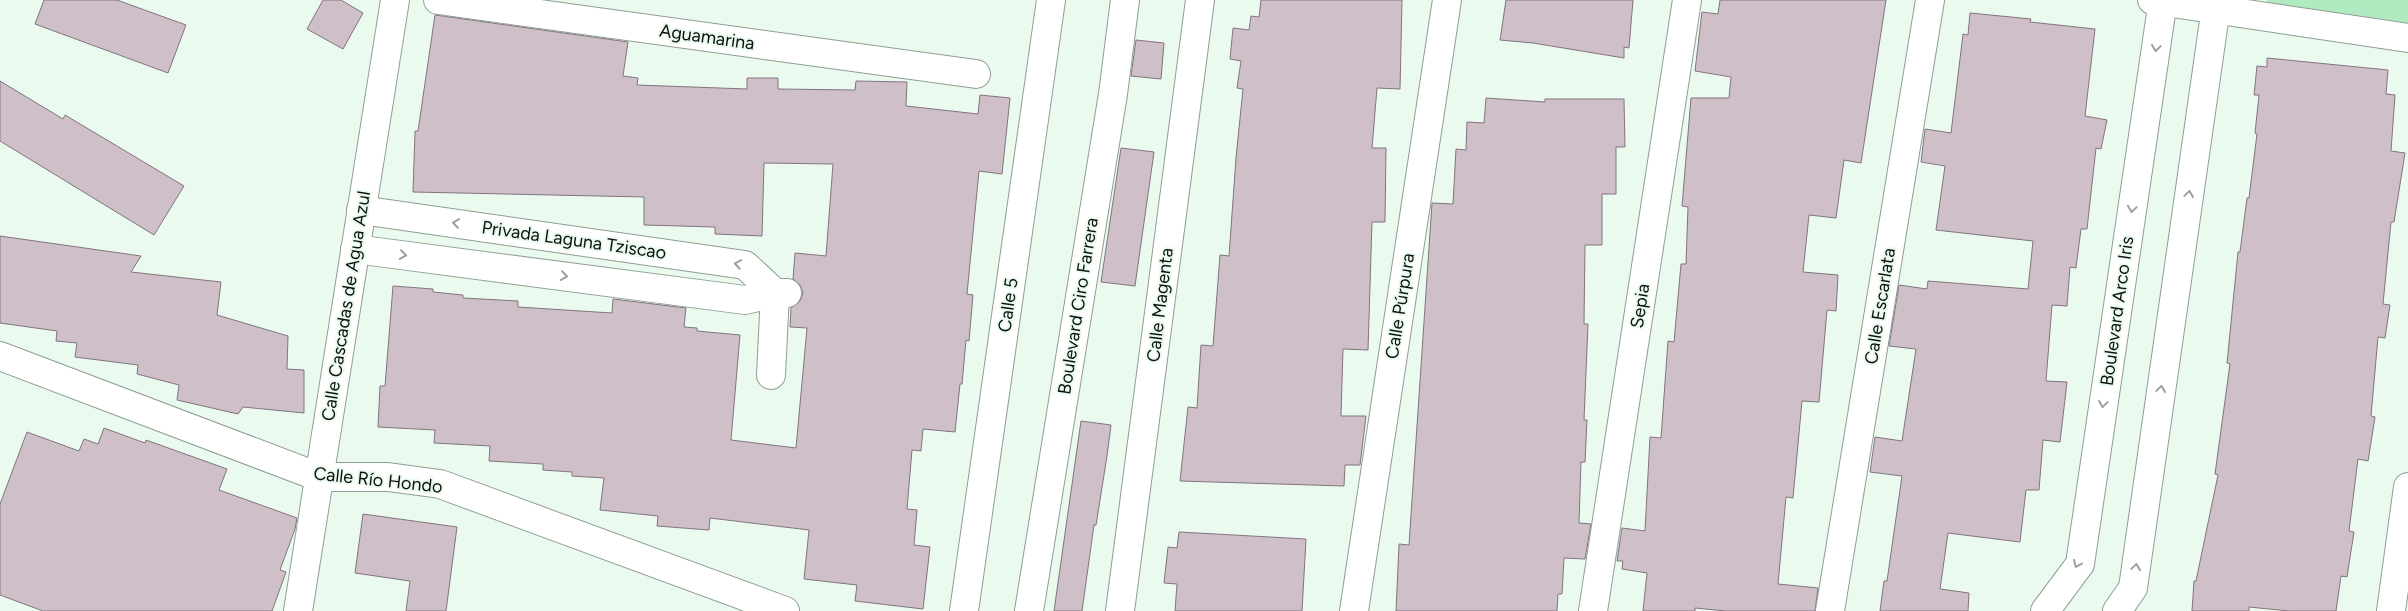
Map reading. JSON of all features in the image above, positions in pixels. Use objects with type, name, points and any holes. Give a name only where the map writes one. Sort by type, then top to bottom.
[{"type":"street","name":"Calle Cascadas de Agua Azul","points":[[298,611],[394,0]]},
{"type":"street","name":"Aguamarina","points":[[438,0],[976,74]]},
{"type":"street","name":"Calle 5","points":[[964,611],[1051,0]]},
{"type":"street","name":"Boulevard Ciro Farrera","points":[[1029,611],[1113,94],[1125,0]]},
{"type":"street","name":"Calle Magenta","points":[[1120,611],[1200,0]]},
{"type":"street","name":"Calle Púrpura","points":[[1354,611],[1447,0]]},
{"type":"street","name":"Sepia","points":[[1594,611],[1687,0]]},
{"type":"street","name":"Calle Escarlata","points":[[1830,611],[1930,0]]},
{"type":"street","points":[[2159,1],[2217,5],[2408,38]]},
{"type":"street","name":"Boulevard Arco Iris","points":[[2044,611],[2080,564],[2159,1]]},
{"type":"street","points":[[2117,611],[2133,588],[2217,5]]},
{"type":"street","name":"Privada Laguna Tziscao","points":[[361,210],[745,265],[781,293]]},
{"type":"street","name":"Privada Laguna Tziscao","points":[[355,248],[745,300],[781,293]]},
{"type":"street","points":[[771,375],[781,293]]},
{"type":"street","name":"Calle Río Hondo","points":[[0,356],[319,477],[388,477],[440,484],[785,611]]},
{"type":"street","points":[[2391,611],[2408,486]]},
{"type":"green space","points":[[2267,0],[2408,0],[2408,23],[2267,3]]},
{"type":"building","points":[[44,0],[117,0],[186,25],[168,73],[35,24]]},
{"type":"building","points":[[323,0],[341,0],[363,13],[343,49],[307,29]]},
{"type":"building","points":[[1261,0],[1402,0],[1400,89],[1377,88],[1372,148],[1386,148],[1385,222],[1372,222],[1368,350],[1343,349],[1341,416],[1366,416],[1360,465],[1345,465],[1344,486],[1180,481],[1188,407],[1197,408],[1201,345],[1213,346],[1220,255],[1229,256],[1243,89],[1237,88],[1241,61],[1230,59],[1233,28],[1249,30],[1251,16],[1259,17]]},
{"type":"building","points":[[1506,0],[1633,0],[1629,48],[1624,47],[1624,58],[1533,43],[1500,40]]},
{"type":"building","points":[[1720,0],[1886,0],[1861,163],[1844,160],[1836,218],[1809,215],[1803,272],[1838,275],[1836,311],[1827,310],[1819,402],[1802,401],[1793,498],[1786,497],[1778,584],[1818,588],[1815,611],[1726,611],[1695,608],[1695,611],[1643,611],[1647,573],[1622,569],[1623,561],[1617,561],[1622,528],[1645,531],[1650,437],[1661,438],[1668,341],[1674,342],[1681,264],[1686,264],[1688,207],[1682,206],[1691,98],[1729,98],[1731,77],[1695,71],[1702,12],[1718,14]]},
{"type":"building","points":[[1970,13],[2031,19],[2030,22],[2095,29],[2085,116],[2107,120],[2101,149],[2096,148],[2087,229],[2081,229],[2076,268],[2070,267],[2067,306],[2052,305],[2046,381],[2067,382],[2060,442],[2043,440],[2039,490],[2026,490],[2020,542],[1948,533],[1940,589],[1969,593],[1968,611],[1880,611],[1884,581],[1887,581],[1902,476],[1870,472],[1875,437],[1902,441],[1916,349],[1889,346],[1899,285],[1927,289],[1928,281],[2028,289],[2033,241],[1936,230],[1945,166],[1921,162],[1925,129],[1951,133],[1963,34],[1968,35]]},
{"type":"building","points":[[435,15],[628,42],[623,76],[638,78],[637,85],[747,89],[747,78],[778,78],[778,89],[855,90],[856,81],[907,82],[906,106],[978,114],[980,95],[1010,98],[1002,174],[979,171],[967,294],[973,295],[969,341],[966,340],[955,432],[923,429],[921,451],[912,450],[907,509],[917,510],[914,545],[930,547],[923,609],[855,601],[857,585],[804,579],[809,530],[710,518],[709,530],[657,526],[658,516],[600,510],[604,478],[572,476],[572,472],[543,470],[543,464],[489,461],[490,446],[434,443],[435,430],[378,427],[380,386],[385,386],[393,286],[433,289],[433,292],[463,295],[463,298],[518,301],[518,307],[612,313],[613,299],[686,308],[684,327],[697,328],[697,331],[740,335],[731,440],[796,448],[807,328],[790,327],[791,308],[800,301],[803,293],[800,285],[793,279],[795,253],[826,256],[833,164],[764,163],[762,236],[715,234],[715,227],[644,225],[644,197],[413,192],[415,131],[418,131]]},
{"type":"building","points":[[1136,40],[1164,43],[1161,79],[1131,76]]},
{"type":"building","points":[[2267,58],[2388,70],[2386,94],[2395,95],[2391,151],[2405,153],[2394,222],[2391,222],[2383,304],[2390,305],[2385,338],[2378,337],[2371,416],[2375,417],[2368,461],[2358,459],[2349,531],[2354,532],[2347,577],[2341,576],[2336,611],[2289,611],[2249,607],[2249,611],[2192,611],[2194,581],[2196,581],[2218,475],[2215,474],[2230,364],[2227,363],[2238,252],[2240,252],[2247,198],[2249,198],[2257,134],[2255,133],[2259,95],[2254,95],[2257,66],[2267,67]]},
{"type":"building","points":[[0,81],[63,119],[65,115],[184,186],[154,235],[0,141]]},
{"type":"building","points":[[1486,98],[1545,102],[1545,99],[1624,99],[1625,147],[1616,147],[1616,194],[1602,194],[1602,245],[1585,245],[1584,324],[1588,324],[1584,420],[1587,420],[1585,462],[1581,462],[1579,523],[1591,524],[1585,559],[1564,558],[1562,594],[1558,594],[1557,611],[1396,611],[1399,544],[1409,545],[1432,203],[1453,204],[1456,149],[1466,150],[1467,122],[1484,123]]},
{"type":"building","points":[[1121,148],[1154,152],[1135,286],[1101,282]]},
{"type":"building","points":[[0,236],[141,256],[131,272],[221,282],[217,315],[288,336],[287,369],[304,370],[304,413],[243,407],[238,414],[177,400],[179,385],[137,374],[138,365],[75,357],[77,343],[56,341],[57,331],[0,323]]},
{"type":"building","points":[[1081,421],[1111,425],[1107,456],[1096,525],[1094,525],[1082,611],[1054,611]]},
{"type":"building","points":[[104,428],[145,443],[146,440],[227,469],[219,490],[297,518],[295,529],[280,570],[286,572],[272,611],[43,611],[0,595],[0,504],[27,432],[79,451],[84,439],[98,444]]},
{"type":"building","points":[[363,514],[457,527],[446,611],[406,611],[410,581],[355,573]]},
{"type":"building","points":[[1179,532],[1306,539],[1302,611],[1175,611],[1177,584],[1164,583],[1168,547],[1177,548]]}]
